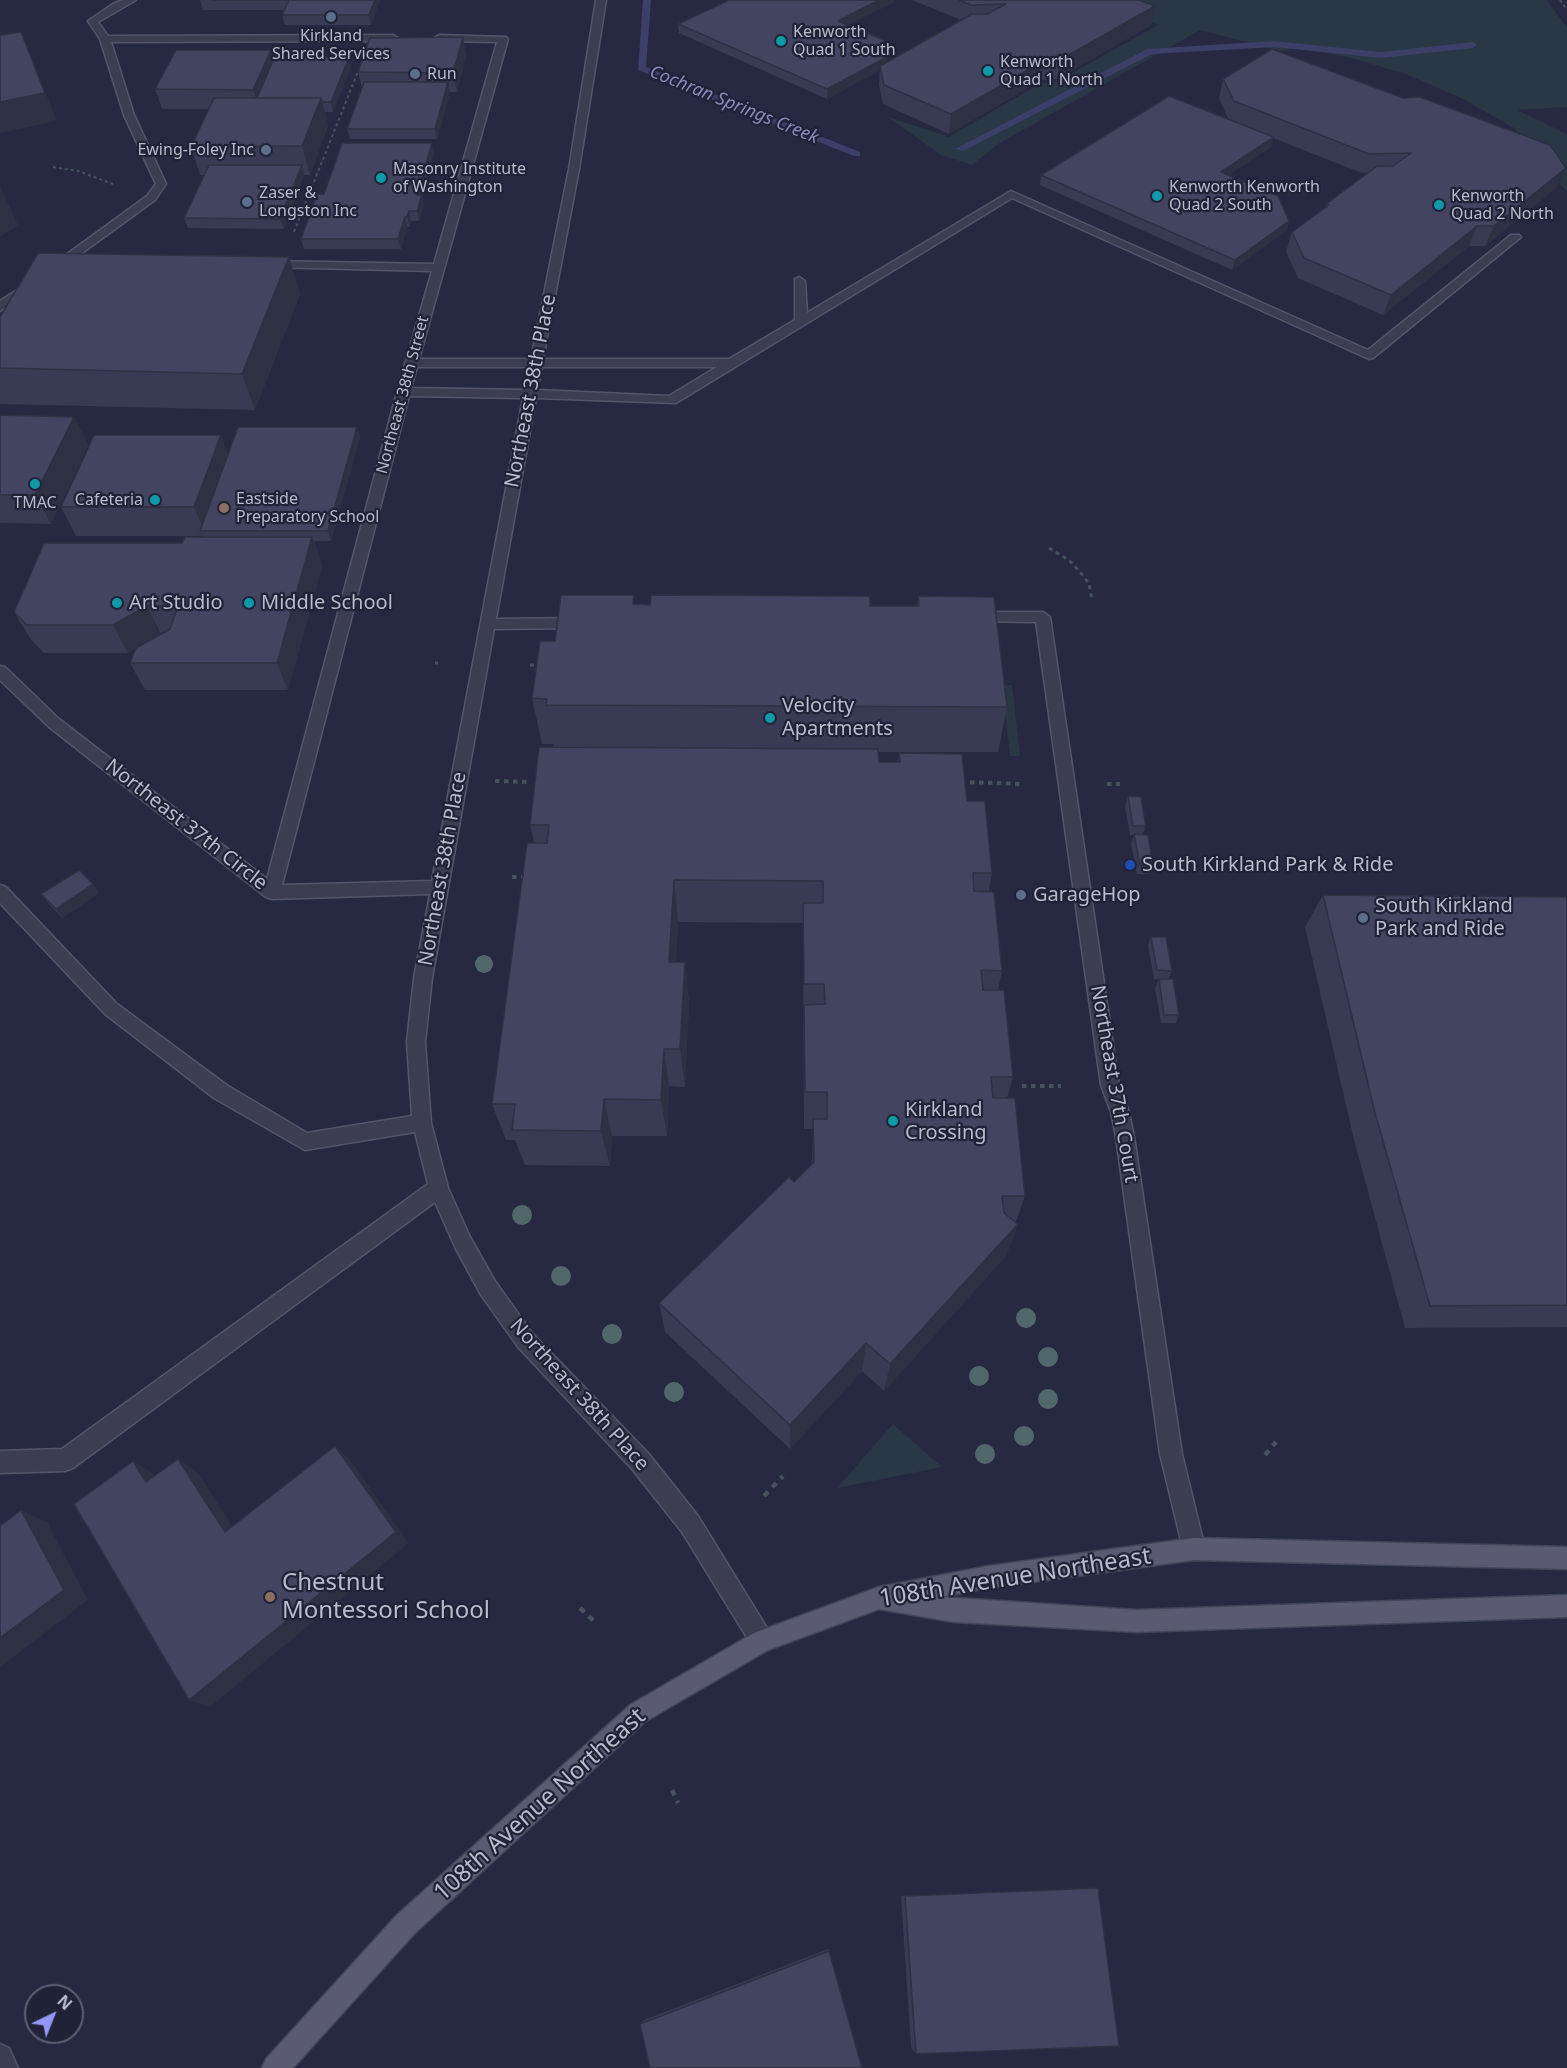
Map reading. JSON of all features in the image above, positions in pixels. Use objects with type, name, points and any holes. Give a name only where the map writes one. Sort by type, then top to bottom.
[{"type":"main road","name":"108th Avenue Northeast","points":[[275,2068],[406,1924],[638,1713],[762,1641],[879,1598],[989,1577],[1194,1549],[1567,1558]]},
{"type":"main road","points":[[879,1598],[954,1611],[1136,1621],[1567,1606]]},
{"type":"street","points":[[0,307],[151,198],[161,184],[129,115],[105,39],[93,21],[130,0]]},
{"type":"street","name":"Northeast 38th Place","points":[[601,0],[574,169],[530,394],[423,978],[416,1042],[422,1123],[438,1188],[463,1243],[488,1288],[525,1340],[640,1461],[690,1524],[762,1641]]},
{"type":"street","points":[[105,39],[408,38]]},
{"type":"street","name":"Northeast 38th Street","points":[[272,892],[411,363],[504,39],[432,38]]},
{"type":"street","points":[[403,393],[530,394],[671,400],[1011,194],[1369,355],[1515,237]]},
{"type":"street","points":[[65,260],[88,261]]},
{"type":"street","points":[[259,264],[438,268]]},
{"type":"street","points":[[799,281],[801,321]]},
{"type":"street","points":[[411,363],[732,363]]},
{"type":"street","name":"Northeast 37th Court","points":[[956,617],[1043,617],[1110,1085],[1120,1112],[1125,1137],[1171,1454],[1194,1549]]},
{"type":"street","points":[[488,624],[595,622]]},
{"type":"street","name":"Northeast 37th Circle","points":[[0,671],[54,723],[272,892],[440,887]]},
{"type":"street","points":[[0,892],[111,1009],[220,1092],[305,1142],[422,1123]]},
{"type":"street","points":[[0,1462],[65,1460],[438,1188]]},
{"type":"street","points":[[0,2057],[5,2068]]},
{"type":"path","points":[[1560,0],[1567,10]]},
{"type":"path","points":[[281,264],[372,38]]},
{"type":"path","points":[[53,167],[78,171],[151,198]]},
{"type":"path","points":[[1049,548],[1071,561],[1089,584],[1092,600]]},
{"type":"path","points":[[530,665],[539,665]]},
{"type":"path","points":[[506,781],[531,782]]},
{"type":"path","points":[[956,781],[1023,784]]},
{"type":"path","points":[[1107,784],[1120,784]]},
{"type":"path","points":[[512,877],[535,877]]},
{"type":"path","points":[[1022,1086],[1060,1086]]},
{"type":"path","points":[[1265,1455],[1275,1442]]},
{"type":"path","points":[[764,1496],[783,1476]]},
{"type":"path","points":[[580,1608],[595,1622]]},
{"type":"path","points":[[672,1790],[678,1803]]},
{"type":"shaded area","points":[[1095,0],[1547,0],[1567,28],[1567,107],[1517,110],[1567,134],[1567,192],[1514,128],[1463,99],[1406,74],[1355,59],[1297,47],[1281,51],[1200,30],[998,144],[972,165],[941,155],[888,117],[949,137],[1041,83],[1056,82],[1158,25]]},
{"type":"shaded area","points":[[1002,685],[1012,685],[1020,756],[1010,756]]},
{"type":"shaded area","points":[[893,1424],[942,1467],[837,1488]]},
{"type":"building","points":[[289,0],[375,0],[369,15],[282,15]]},
{"type":"building","name":"Kenworth Quad 1 South","points":[[729,0],[879,0],[838,21],[884,40],[887,57],[827,89],[678,24]]},
{"type":"building","name":"Kenworth Quad 1 North","points":[[959,0],[1139,0],[1155,6],[1060,60],[1044,61],[951,114],[884,85],[880,66],[972,14],[987,14],[1006,4],[971,5]]},
{"type":"building","points":[[21,32],[45,93],[0,102],[0,35]]},
{"type":"building","points":[[463,37],[453,73],[358,72],[370,38]]},
{"type":"building","name":"Kenworth Quad 2 North","points":[[1272,49],[1403,98],[1420,97],[1550,145],[1566,168],[1494,226],[1477,226],[1391,295],[1304,258],[1292,232],[1377,166],[1393,166],[1411,153],[1369,154],[1234,101],[1223,79]]},
{"type":"building","points":[[176,50],[271,50],[253,90],[155,89]]},
{"type":"building","points":[[275,56],[349,57],[331,102],[322,102],[321,98],[257,98]]},
{"type":"building","points":[[364,82],[448,82],[435,129],[347,129]]},
{"type":"building","name":"Kenworth Kenworth Quad 2 South","points":[[1169,96],[1274,137],[1221,172],[1278,196],[1289,221],[1235,260],[1041,175]]},
{"type":"building","points":[[214,98],[321,98],[302,146],[191,147]]},
{"type":"building","name":"Masonry Institute of Washington","points":[[342,143],[432,143],[417,195],[422,195],[417,211],[409,211],[398,239],[301,239],[317,194],[324,194]]},
{"type":"building","name":"Zaser & Longston Inc","points":[[209,165],[302,165],[280,219],[184,218]]},
{"type":"building","points":[[38,253],[289,257],[242,374],[0,368],[0,317]]},
{"type":"building","points":[[0,415],[74,417],[35,495],[0,495]]},
{"type":"building","points":[[238,427],[357,427],[328,531],[200,531]]},
{"type":"building","points":[[94,435],[221,435],[194,507],[61,507]]},
{"type":"building","points":[[185,537],[312,537],[277,663],[130,663],[136,648],[170,629],[178,606],[147,606],[113,625],[27,625],[14,612],[44,543],[182,543]]},
{"type":"building","points":[[561,595],[634,595],[633,604],[650,605],[651,595],[870,596],[870,606],[919,606],[918,596],[994,597],[1007,707],[546,705],[547,699],[532,698],[540,641],[555,641]]},
{"type":"building","name":"Kirkland Crossing","points":[[539,747],[878,749],[879,762],[900,762],[899,753],[962,754],[967,801],[985,801],[992,873],[973,873],[974,891],[994,892],[1002,971],[981,970],[983,990],[1004,990],[1013,1077],[991,1077],[993,1098],[1015,1098],[1025,1196],[1002,1196],[1004,1213],[1018,1224],[890,1364],[866,1343],[790,1425],[659,1303],[789,1177],[794,1182],[814,1162],[813,1119],[827,1119],[827,1092],[805,1092],[804,1005],[825,1004],[824,984],[804,984],[803,903],[823,903],[823,881],[674,880],[669,962],[685,962],[680,1049],[664,1049],[661,1100],[604,1099],[601,1131],[512,1130],[515,1104],[492,1104],[527,843],[547,843],[549,825],[530,825]]},
{"type":"building","points":[[1128,796],[1141,797],[1146,826],[1133,826]]},
{"type":"building","points":[[1134,834],[1148,835],[1153,865],[1140,865]]},
{"type":"building","points":[[79,870],[93,884],[56,909],[41,894]]},
{"type":"building","name":"South Kirkland Park and Ride","points":[[1323,895],[1567,897],[1567,1305],[1430,1306],[1375,1113]]},
{"type":"building","points":[[1151,937],[1166,937],[1172,971],[1157,970]]},
{"type":"building","points":[[1159,979],[1173,979],[1179,1015],[1164,1015]]},
{"type":"building","points":[[335,1446],[396,1532],[189,1700],[74,1504],[133,1461],[146,1482],[178,1459],[225,1532]]},
{"type":"building","points":[[21,1510],[64,1590],[0,1638],[0,1526]]},
{"type":"building","points":[[1098,1888],[1119,2046],[916,2054],[905,1896]]},
{"type":"building","points":[[829,1951],[862,2068],[650,2068],[640,2024]]},
{"type":"waterway","name":"Cochran Springs Creek","points":[[647,0],[641,68],[857,154]]},
{"type":"waterway","name":"Cochran Springs Creek","points":[[960,149],[1150,51],[1274,44],[1381,55],[1473,45]]},
{"type":"place","name":"Kirkland Shared Services","points":[[331,17]]},
{"type":"place","name":"Kenworth Quad 1 South","points":[[781,41]]},
{"type":"place","name":"Kenworth Quad 1 North","points":[[988,71]]},
{"type":"place","name":"Run","points":[[415,74]]},
{"type":"place","name":"Ewing-Foley Inc","points":[[266,150]]},
{"type":"place","name":"Masonry Institute of Washington","points":[[381,178]]},
{"type":"place","name":"Kenworth Kenworth Quad 2 South","points":[[1157,196]]},
{"type":"place","name":"Zaser & Longston Inc","points":[[247,202]]},
{"type":"place","name":"Kenworth Quad 2 North","points":[[1439,205]]},
{"type":"place","name":"TMAC","points":[[35,484]]},
{"type":"place","name":"Cafeteria","points":[[155,500]]},
{"type":"place","name":"Eastside Preparatory School","points":[[224,508]]},
{"type":"place","name":"Art Studio","points":[[117,603]]},
{"type":"place","name":"Middle School","points":[[249,603]]},
{"type":"place","name":"Velocity Apartments","points":[[770,718]]},
{"type":"place","name":"South Kirkland Park & Ride","points":[[1130,865]]},
{"type":"place","name":"GarageHop","points":[[1021,895]]},
{"type":"place","name":"South Kirkland Park and Ride","points":[[1363,918]]},
{"type":"place","name":"Kirkland Crossing","points":[[893,1121]]},
{"type":"place","name":"Chestnut Montessori School","points":[[270,1597]]}]
